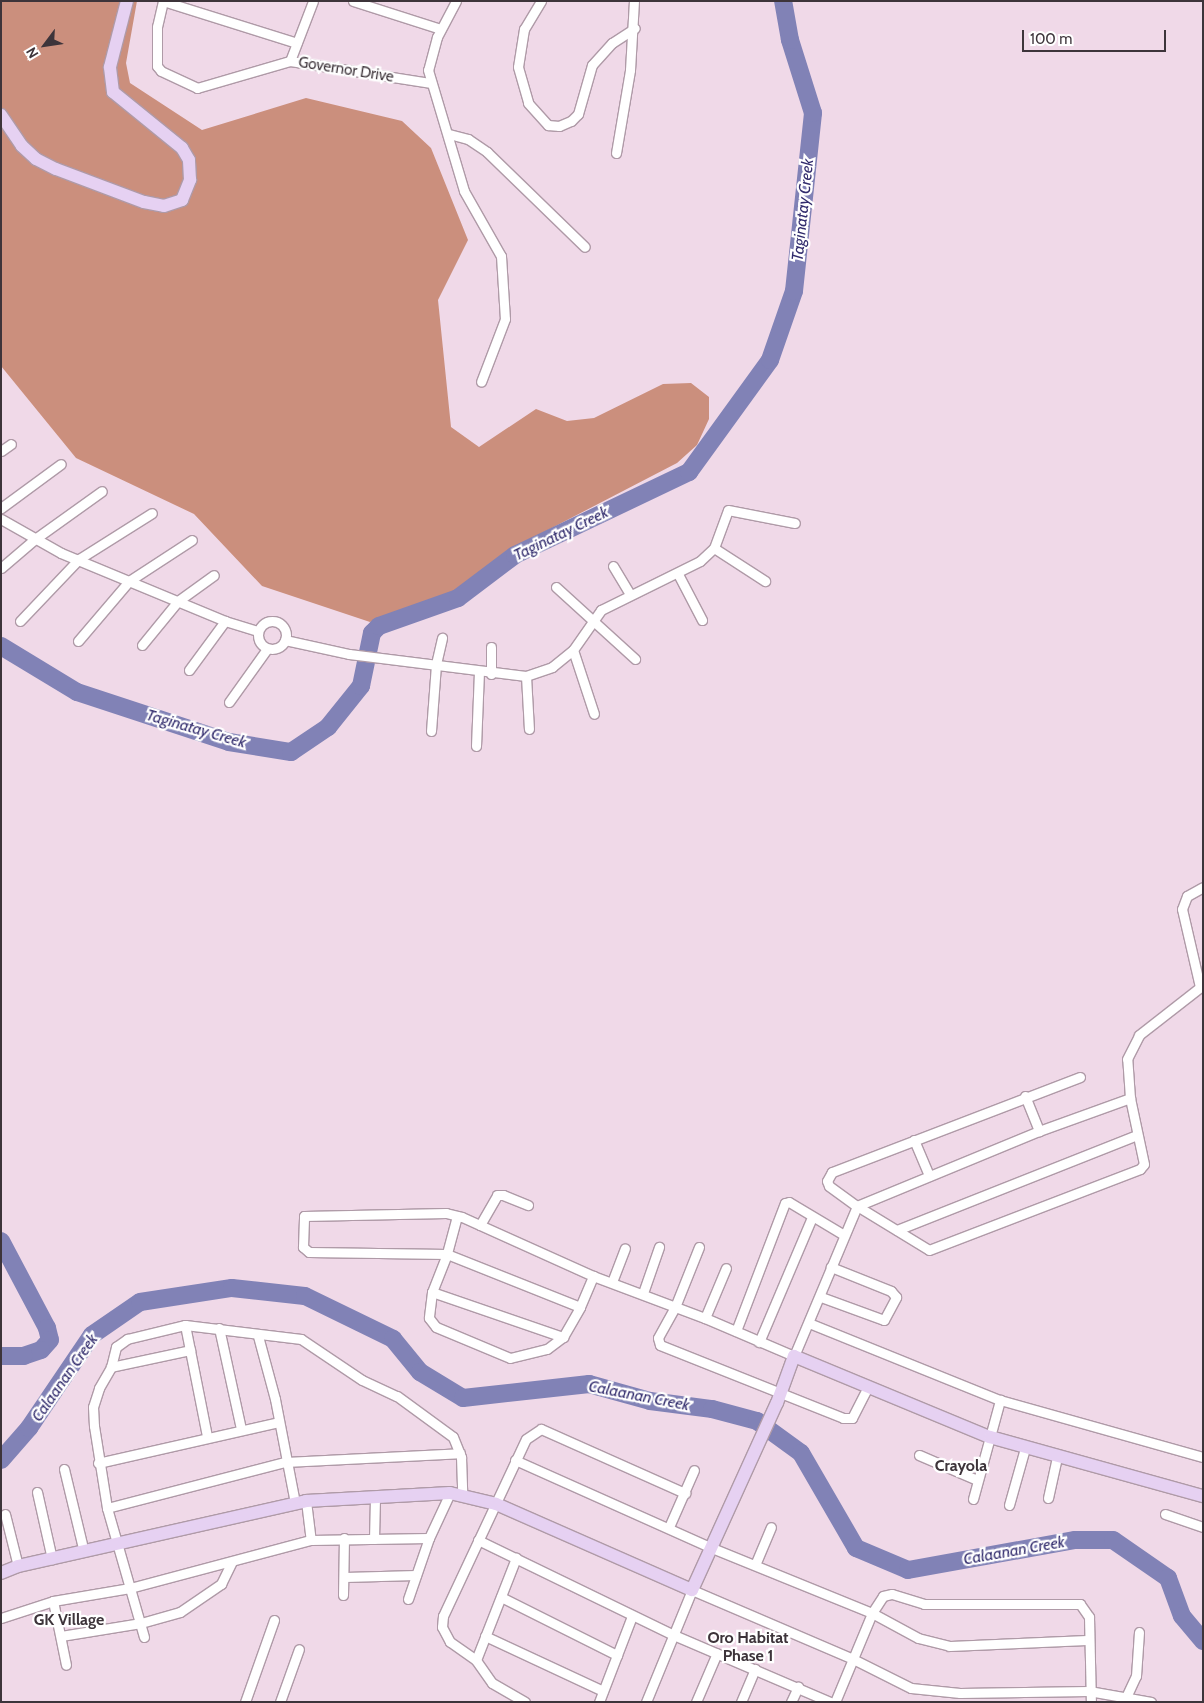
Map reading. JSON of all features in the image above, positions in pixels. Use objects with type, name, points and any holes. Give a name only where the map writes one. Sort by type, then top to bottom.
[{"type":"street","points":[[1,115],[22,146],[36,159],[56,169],[144,202],[164,206],[182,200],[190,180],[189,160],[182,148],[113,92],[110,67],[127,1]]},
{"type":"street","points":[[163,1],[297,43]]},
{"type":"street","name":"Governor Drive","points":[[163,1],[157,26],[157,66],[191,86],[206,86],[290,61],[431,83]]},
{"type":"street","points":[[290,61],[313,1]]},
{"type":"street","points":[[353,1],[441,29]]},
{"type":"street","points":[[456,1],[441,29],[428,70],[449,134],[464,190],[500,256],[505,319],[481,382]]},
{"type":"street","points":[[541,1],[524,29],[518,67],[528,103],[548,125],[559,126],[571,121],[578,114],[592,65],[612,43],[635,28]]},
{"type":"street","points":[[616,153],[635,28],[634,1]]},
{"type":"street","points":[[449,134],[468,139],[487,152],[585,246]]},
{"type":"street","points":[[1,452],[11,444]]},
{"type":"street","points":[[1,508],[61,464]]},
{"type":"street","points":[[1,568],[34,538],[102,491]]},
{"type":"street","points":[[285,640],[349,654],[436,664],[492,674],[526,676],[552,667],[573,650],[593,618],[601,610],[630,594],[678,574],[700,561],[714,548],[728,510],[794,523]]},
{"type":"street","points":[[20,621],[78,559],[152,512]]},
{"type":"street","points":[[1,519],[34,538],[78,559],[225,621],[258,631]]},
{"type":"street","points":[[78,641],[129,581],[192,540]]},
{"type":"street","points":[[714,548],[765,581]]},
{"type":"street","points":[[613,566],[630,594]]},
{"type":"street","points":[[678,574],[702,620]]},
{"type":"street","points":[[142,645],[178,601],[214,576]]},
{"type":"street","points":[[556,587],[593,618],[635,659]]},
{"type":"street","points":[[189,670],[225,621]]},
{"type":"street","points":[[230,702],[267,649],[280,647],[285,640],[286,631],[276,622],[267,622],[258,631],[258,640],[267,649]]},
{"type":"street","points":[[431,731],[436,664],[442,638]]},
{"type":"street","points":[[491,647],[492,674]]},
{"type":"street","points":[[573,650],[594,714]]},
{"type":"street","points":[[476,746],[479,672]]},
{"type":"street","points":[[526,676],[529,729]]},
{"type":"street","points":[[1080,1077],[1025,1096],[828,1175],[829,1186],[857,1206],[932,1250],[1140,1169],[1144,1164],[1136,1135],[1125,1067],[1134,1042],[1139,1035],[1201,986],[1182,910],[1187,896],[1203,887]]},
{"type":"street","points":[[1025,1096],[1039,1131]]},
{"type":"street","points":[[646,1702],[676,1636],[692,1590],[821,1297],[857,1206],[1039,1131],[1130,1098]]},
{"type":"street","points":[[897,1230],[1136,1135]]},
{"type":"street","points":[[914,1140],[929,1176]]},
{"type":"street","points":[[480,1225],[497,1196],[503,1194],[528,1204]]},
{"type":"street","points":[[736,1331],[783,1205],[789,1202],[844,1235]]},
{"type":"street","points":[[580,1307],[448,1254],[309,1252],[303,1247],[303,1218],[306,1214],[446,1213],[456,1216],[593,1276],[643,1293],[705,1318],[990,1437],[1203,1496]]},
{"type":"street","points":[[456,1216],[448,1254],[432,1292],[429,1318],[436,1327],[510,1358],[547,1349],[562,1337],[580,1307],[593,1276]]},
{"type":"street","points":[[759,1342],[812,1217]]},
{"type":"street","points":[[643,1293],[659,1247]]},
{"type":"street","points":[[699,1247],[675,1307],[658,1338],[660,1345],[778,1398],[848,1419],[855,1413],[868,1386]]},
{"type":"street","points":[[612,1282],[625,1248]]},
{"type":"street","points":[[821,1297],[884,1320],[896,1297],[891,1292],[832,1267]]},
{"type":"street","points":[[705,1318],[726,1268]]},
{"type":"street","points":[[432,1292],[562,1337]]},
{"type":"street","points":[[809,1323],[1000,1400],[1203,1457]]},
{"type":"street","points":[[185,1325],[207,1436]]},
{"type":"street","points":[[144,1637],[107,1508],[98,1463],[93,1407],[111,1367],[119,1343],[185,1325],[220,1328],[258,1336],[272,1334],[301,1339],[323,1351],[362,1380],[397,1396],[426,1415],[453,1437],[460,1453],[456,1493],[429,1538],[408,1599]]},
{"type":"street","points":[[220,1328],[241,1429]]},
{"type":"street","points":[[258,1336],[278,1422],[285,1462],[301,1502],[311,1540]]},
{"type":"street","points":[[111,1367],[190,1350]]},
{"type":"street","points":[[973,1499],[1000,1400]]},
{"type":"street","points":[[98,1463],[207,1436],[278,1422]]},
{"type":"street","points":[[525,1702],[492,1683],[476,1660],[450,1642],[442,1627],[443,1616],[526,1439],[541,1429],[685,1493]]},
{"type":"street","points":[[1008,1505],[1025,1448]]},
{"type":"street","points":[[107,1508],[285,1462],[460,1453]]},
{"type":"street","points":[[919,1455],[977,1480]]},
{"type":"street","points":[[1048,1498],[1057,1457]]},
{"type":"street","points":[[515,1460],[669,1527],[712,1548],[872,1613],[918,1638],[948,1646],[1088,1640]]},
{"type":"street","points":[[64,1469],[84,1552]]},
{"type":"street","points":[[669,1527],[694,1470]]},
{"type":"street","points":[[37,1492],[52,1559]]},
{"type":"street","points":[[1,1573],[18,1566],[301,1502],[456,1493],[496,1504],[853,1659],[911,1688],[936,1692],[1089,1691],[1127,1695],[1151,1702]]},
{"type":"street","points":[[374,1539],[376,1499]]},
{"type":"street","points":[[5,1514],[18,1566]]},
{"type":"street","points":[[1165,1514],[1203,1526]]},
{"type":"street","points":[[755,1565],[771,1528]]},
{"type":"street","points":[[343,1595],[344,1538]]},
{"type":"street","points":[[1,1618],[53,1602],[130,1588],[311,1540],[429,1538]]},
{"type":"street","points":[[478,1540],[632,1616],[830,1702]]},
{"type":"street","points":[[476,1660],[516,1558]]},
{"type":"street","points":[[60,1636],[141,1623],[192,1607],[221,1584],[232,1561]]},
{"type":"street","points":[[344,1577],[416,1575]]},
{"type":"street","points":[[834,1702],[872,1613],[883,1596],[892,1594],[924,1604],[1080,1604],[1089,1617],[1089,1691],[1091,1702]]},
{"type":"street","points":[[501,1596],[617,1655]]},
{"type":"street","points":[[53,1602],[66,1665]]},
{"type":"street","points":[[600,1702],[632,1616]]},
{"type":"street","points":[[245,1702],[274,1620]]},
{"type":"street","points":[[1127,1695],[1136,1676],[1139,1632]]},
{"type":"street","points":[[485,1636],[603,1691]]},
{"type":"street","points":[[280,1702],[298,1649]]},
{"type":"street","points":[[696,1702],[717,1653]]},
{"type":"street","points":[[741,1702],[754,1669]]},
{"type":"street","points":[[791,1702],[798,1687]]},
{"type":"shaded area","points":[[1,1],[137,1],[126,63],[130,83],[202,130],[306,98],[402,121],[431,148],[468,240],[438,300],[451,427],[479,447],[536,409],[567,421],[594,418],[663,384],[691,383],[709,397],[709,419],[697,445],[677,463],[519,545],[469,583],[443,596],[370,622],[262,586],[194,514],[76,458],[1,366]]},
{"type":"waterway","name":"Taginatay Creek","points":[[1,646],[77,692],[229,742],[291,752],[328,727],[361,686],[372,633],[379,626],[458,598],[515,555],[689,472],[770,360],[794,291],[813,113],[790,40],[783,1]]},
{"type":"waterway","name":"Taginatay Creek","points":[[1,1241],[47,1328],[50,1340],[41,1350],[24,1356],[1,1356]]},
{"type":"waterway","name":"Calaanan Creek","points":[[1,1460],[29,1428],[92,1335],[140,1302],[232,1288],[305,1296],[393,1339],[420,1372],[463,1398],[589,1384],[650,1401],[712,1409],[757,1421],[801,1453],[856,1548],[908,1570],[1075,1540],[1113,1540],[1168,1578],[1182,1616],[1203,1641]]},
{"type":"district","name":"Crayola","points":[[961,1466]]},
{"type":"district","name":"GK Village","points":[[69,1620]]},
{"type":"district","name":"Oro Habitat Phase 1","points":[[748,1647]]}]
